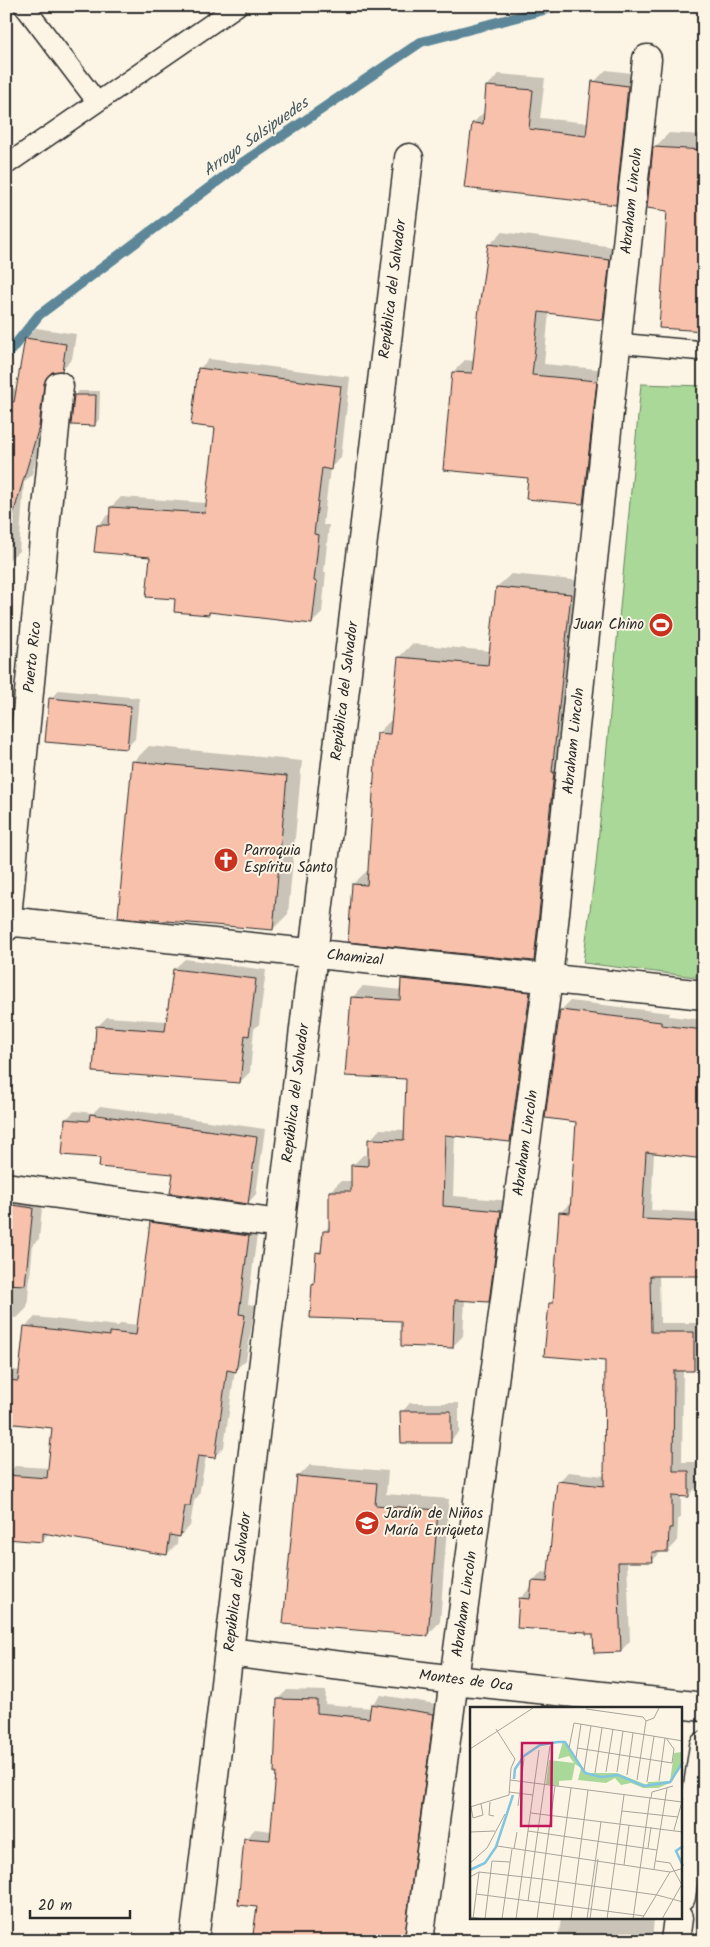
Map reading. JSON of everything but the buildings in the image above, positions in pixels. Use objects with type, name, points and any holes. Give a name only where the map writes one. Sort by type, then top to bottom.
[{"type":"street","name":"Abraham Lincoln","points":[[420,1941],[548,978],[647,59]]},
{"type":"street","name":"República del Salvador","points":[[194,1941],[409,158]]},
{"type":"street","name":"Puerto Rico","points":[[7,923],[59,386]]},
{"type":"street","name":"Chamizal","points":[[7,923],[704,995]]},
{"type":"street","points":[[6,1187],[280,1224]]},
{"type":"street","name":"Montes de Oca","points":[[229,1652],[455,1680],[704,1707]]},
{"type":"street","points":[[682,1890],[704,1746]]},
{"type":"street","points":[[675,1941],[678,1920]]},
{"type":"lane","points":[[24,6],[97,102]]},
{"type":"lane","points":[[6,165],[237,6]]},
{"type":"lane","points":[[617,343],[704,351]]},
{"type":"green space","name":"Juan Chino","points":[[641,384],[704,386],[704,978],[583,963],[596,864]]},
{"type":"waterway","name":"Arroyo Salsipuedes","points":[[6,356],[39,315],[242,163],[421,42],[559,6]]},
{"type":"place","name":"Juan Chino","points":[[661,625]]},
{"type":"place","name":"Parroquia Espíritu Santo","points":[[226,860]]},
{"type":"place","name":"Jardín de Niños María Enriqueta","points":[[367,1523]]}]
